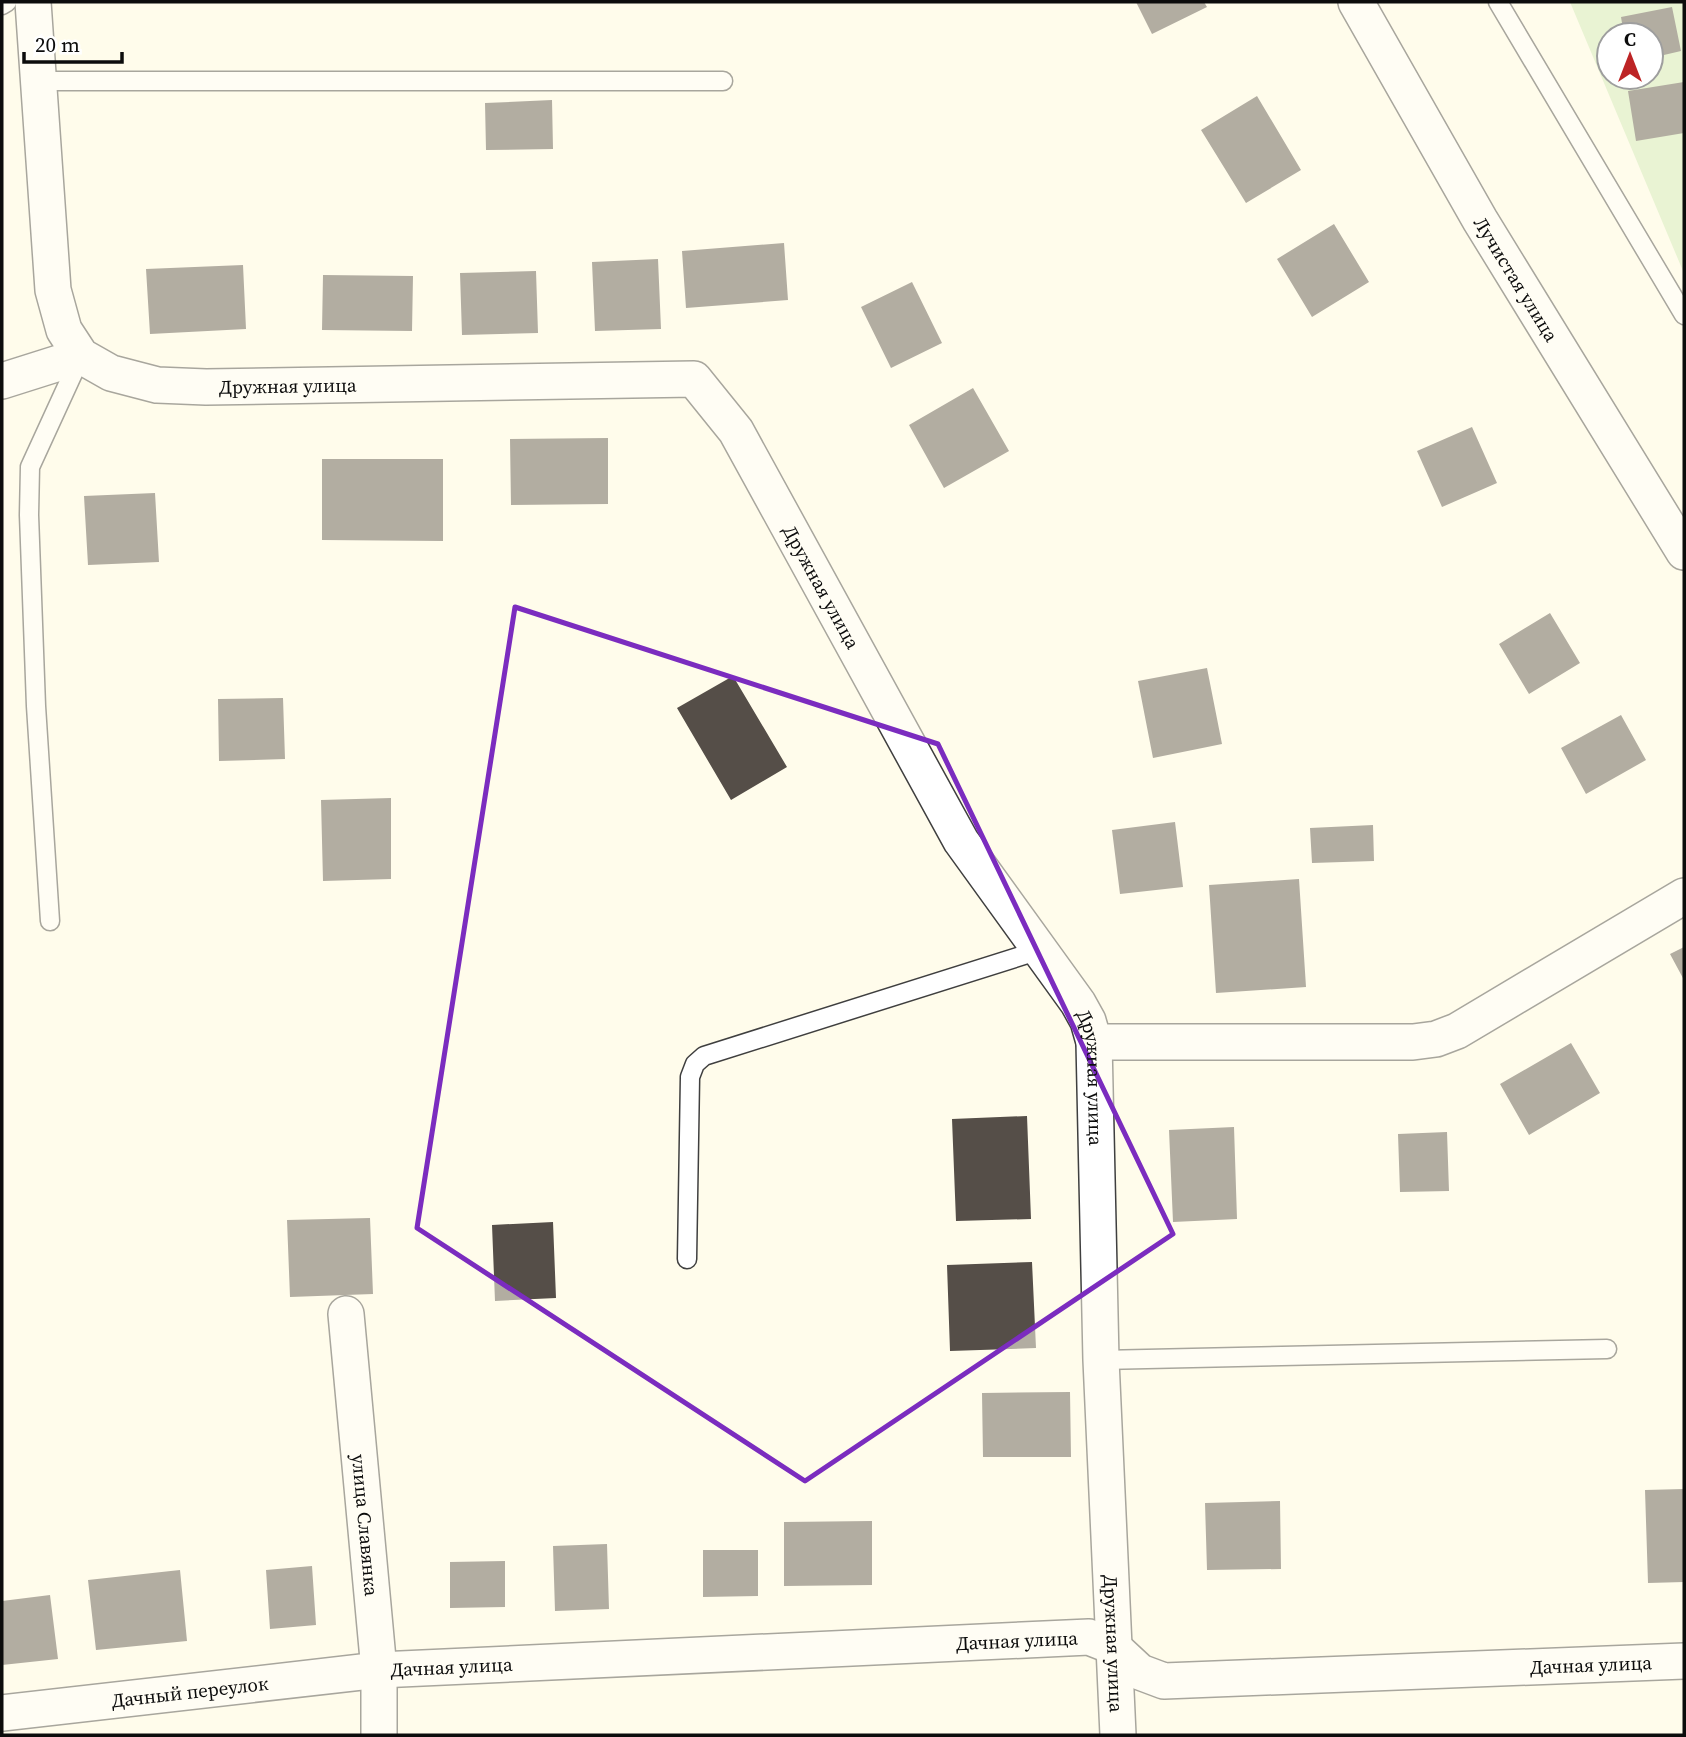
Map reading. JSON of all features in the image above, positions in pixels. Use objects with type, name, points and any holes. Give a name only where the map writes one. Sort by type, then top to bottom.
[{"type":"street","name":"Дружная улица","points":[[33,2],[53,290],[64,330],[81,356],[111,373],[157,385],[206,387],[694,379],[736,431],[961,841],[1078,1003],[1088,1021],[1094,1042],[1101,1360],[1118,1735]]},
{"type":"street","name":"Лучистая улица","points":[[1356,2],[1480,220],[1684,552]]},
{"type":"street","points":[[2,380],[81,356]]},
{"type":"street","points":[[1094,1042],[1413,1042],[1436,1039],[1457,1031],[1684,896]]},
{"type":"street","name":"улица Славянка","points":[[346,1314],[379,1670],[379,1735]]},
{"type":"street","name":"Дачная улица","points":[[379,1670],[1089,1637],[1112,1646],[1140,1672],[1164,1681],[1684,1661]]},
{"type":"street","name":"Дачный переулок","points":[[2,1713],[379,1670]]},
{"type":"lane","points":[[2,5],[7,2]]},
{"type":"lane","points":[[1498,2],[1684,315]]},
{"type":"lane","points":[[38,81],[723,81]]},
{"type":"lane","points":[[50,920],[36,706],[29,515],[30,467],[81,356]]},
{"type":"lane","points":[[687,1259],[690,1077],[695,1064],[704,1056],[1040,950]]},
{"type":"lane","points":[[1101,1360],[1607,1349]]},
{"type":"highlighted area","points":[[515,607],[938,744],[1173,1234],[805,1481],[417,1228]]},
{"type":"green space","points":[[1570,2],[1684,2],[1684,273],[1607,91],[1665,91],[1665,21],[1595,21],[1595,61]]},
{"type":"building","points":[[1136,2],[1204,2],[1207,7],[1152,34]]},
{"type":"building","points":[[1672,7],[1681,51],[1665,55],[1665,21],[1622,21],[1621,17]]},
{"type":"building","points":[[1684,82],[1684,133],[1636,141],[1628,91],[1665,91],[1665,85]]},
{"type":"building","points":[[1257,96],[1301,170],[1246,203],[1201,130]]},
{"type":"building","points":[[552,100],[553,149],[486,150],[485,103]]},
{"type":"building","points":[[1334,224],[1369,282],[1312,317],[1277,259]]},
{"type":"building","points":[[784,243],[788,300],[686,308],[682,251]]},
{"type":"building","points":[[658,259],[661,329],[595,331],[592,262]]},
{"type":"building","points":[[243,265],[246,329],[150,334],[146,269]]},
{"type":"building","points":[[536,271],[538,333],[462,335],[460,273]]},
{"type":"building","points":[[323,275],[413,276],[412,331],[322,330]]},
{"type":"building","points":[[912,282],[942,343],[891,368],[861,307]]},
{"type":"building","points":[[973,388],[1009,451],[944,488],[909,425]]},
{"type":"building","points":[[1472,427],[1497,483],[1442,507],[1417,451]]},
{"type":"building","points":[[608,438],[608,504],[511,505],[510,439]]},
{"type":"building","points":[[322,459],[443,459],[443,541],[322,540]]},
{"type":"building","points":[[155,493],[159,562],[88,565],[84,496]]},
{"type":"building","points":[[1550,613],[1580,663],[1529,694],[1499,644]]},
{"type":"building","points":[[1207,668],[1222,744],[1153,758],[1138,681]]},
{"type":"building","points":[[733,676],[787,767],[731,800],[677,708]]},
{"type":"building","points":[[283,698],[285,759],[219,761],[218,699]]},
{"type":"building","points":[[1621,715],[1646,760],[1586,794],[1561,748]]},
{"type":"building","points":[[391,798],[391,879],[323,881],[321,800]]},
{"type":"building","points":[[1175,822],[1183,887],[1120,894],[1112,830]]},
{"type":"building","points":[[1373,825],[1374,861],[1312,863],[1310,828]]},
{"type":"building","points":[[1299,879],[1306,987],[1216,993],[1209,885]]},
{"type":"building","points":[[1684,947],[1684,980],[1670,954]]},
{"type":"building","points":[[1571,1043],[1600,1093],[1529,1135],[1500,1084]]},
{"type":"building","points":[[1027,1116],[1031,1219],[956,1221],[952,1119]]},
{"type":"building","points":[[1234,1127],[1237,1219],[1173,1222],[1169,1130]]},
{"type":"building","points":[[1447,1132],[1449,1191],[1400,1192],[1398,1134]]},
{"type":"building","points":[[370,1218],[373,1294],[290,1297],[287,1220]]},
{"type":"building","points":[[553,1222],[556,1298],[495,1301],[492,1225]]},
{"type":"building","points":[[1032,1262],[1036,1348],[950,1351],[947,1265]]},
{"type":"building","points":[[1070,1392],[1071,1457],[983,1457],[982,1393]]},
{"type":"building","points":[[1684,1489],[1684,1582],[1648,1583],[1645,1490]]},
{"type":"building","points":[[1280,1501],[1281,1569],[1207,1570],[1205,1503]]},
{"type":"building","points":[[872,1521],[872,1585],[784,1586],[784,1522]]},
{"type":"building","points":[[607,1544],[609,1609],[555,1611],[553,1546]]},
{"type":"building","points":[[703,1550],[758,1550],[758,1596],[703,1597]]},
{"type":"building","points":[[505,1561],[505,1607],[450,1608],[450,1562]]},
{"type":"building","points":[[312,1566],[316,1625],[270,1629],[266,1570]]},
{"type":"building","points":[[180,1570],[187,1641],[96,1650],[88,1580]]},
{"type":"building","points":[[50,1595],[58,1659],[2,1665],[2,1601]]}]
